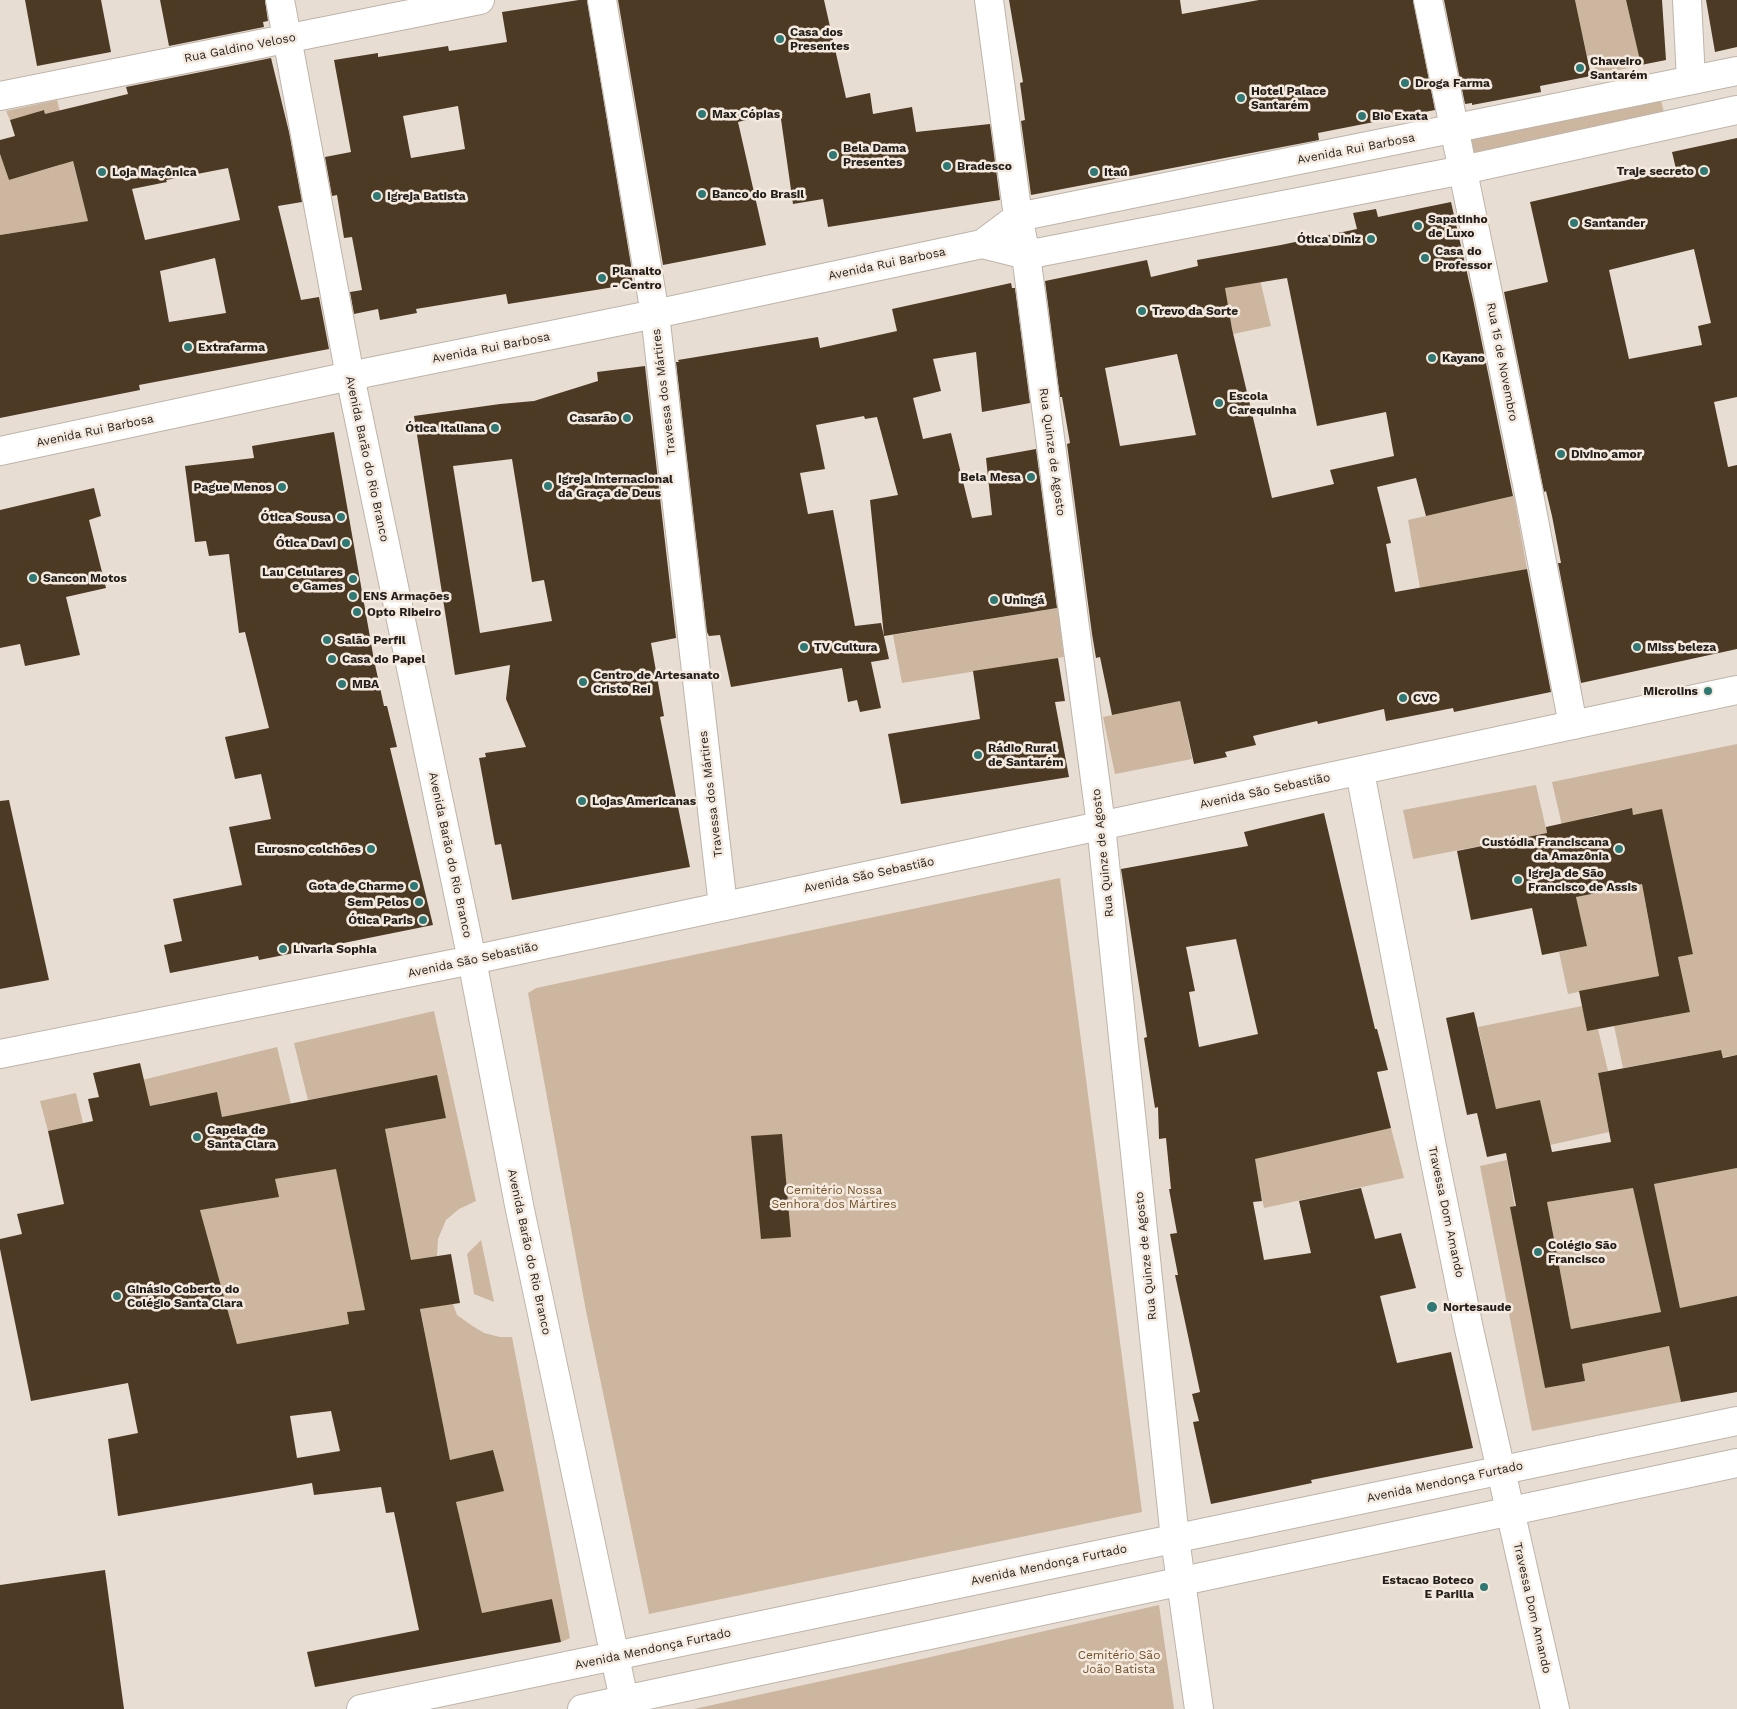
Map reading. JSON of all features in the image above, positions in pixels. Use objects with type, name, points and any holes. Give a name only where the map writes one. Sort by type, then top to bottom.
[{"type":"main road","name":"Avenida Barão do Rio Branco","points":[[280,0],[350,376],[472,960],[520,1210],[625,1705]]},
{"type":"main road","name":"Rua Galdino Veloso","points":[[0,96],[480,0]]},
{"type":"main road","name":"Travessa dos Mártires","points":[[602,0],[655,314],[723,906]]},
{"type":"main road","name":"Rua Quinze de Agosto","points":[[989,0],[1018,217],[1026,255],[1101,825],[1175,1538],[1200,1709]]},
{"type":"main road","name":"Rua 15 de Novembro","points":[[1428,0],[1527,485],[1573,725]]},
{"type":"main road","points":[[1687,0],[1691,80]]},
{"type":"main road","name":"Avenida Rui Barbosa","points":[[0,451],[982,244],[1018,217],[1737,70]]},
{"type":"main road","name":"Avenida Rui Barbosa","points":[[982,244],[1026,255],[1463,170],[1737,110]]},
{"type":"main road","name":"Avenida São Sebastião","points":[[0,1054],[472,960],[1737,690]]},
{"type":"main road","name":"Travessa Dom Amando","points":[[1360,772],[1436,1166],[1510,1512],[1555,1709]]},
{"type":"main road","name":"Avenida Mendonça Furtado","points":[[361,1709],[1737,1421]]},
{"type":"main road","points":[[582,1709],[625,1705],[1182,1581],[1737,1463]]},
{"type":"green space","points":[[1575,0],[1626,0],[1641,65],[1596,75],[1591,55],[1587,56]]},
{"type":"green space","points":[[1660,97],[1665,116],[1472,158],[1468,138]]},
{"type":"green space","points":[[57,100],[88,221],[0,235],[0,154],[9,180],[61,165],[44,110],[10,120],[6,111]]},
{"type":"green space","points":[[1253,250],[1271,326],[1233,334],[1214,259]]},
{"type":"green space","points":[[1514,496],[1527,569],[1420,588],[1408,520]]},
{"type":"green space","points":[[1058,608],[1064,657],[902,683],[893,635]]},
{"type":"green space","points":[[1180,701],[1192,759],[1115,774],[1103,717]]},
{"type":"green space","points":[[1737,744],[1737,1055],[1723,1057],[1721,1050],[1623,1068],[1614,1026],[1690,1012],[1678,957],[1693,953],[1662,810],[1633,815],[1631,808],[1588,817],[1590,825],[1563,830],[1552,782]]},
{"type":"green space","points":[[1536,785],[1547,833],[1413,859],[1403,810]]},
{"type":"green space","points":[[1640,874],[1659,976],[1568,994],[1559,952],[1587,946],[1576,897]]},
{"type":"green space","name":"Cemitério Nossa Senhora dos Mártires","points":[[1060,878],[1142,1512],[649,1614],[586,1311],[528,993],[536,988]]},
{"type":"green space","points":[[1582,1006],[1587,1030],[1598,1029],[1608,1071],[1598,1073],[1609,1132],[1550,1145],[1540,1101],[1496,1109],[1478,1027]]},
{"type":"green space","points":[[434,1011],[476,1201],[459,1209],[446,1220],[438,1239],[437,1256],[418,1259],[422,1277],[415,1279],[385,1129],[446,1118],[437,1076],[308,1100],[294,1043]]},
{"type":"green space","points":[[277,1047],[291,1104],[233,1170],[217,1093],[161,1103],[178,1181],[134,1082]]},
{"type":"green space","points":[[76,1093],[83,1123],[48,1131],[40,1101]]},
{"type":"green space","points":[[1391,1128],[1404,1178],[1264,1208],[1254,1159]]},
{"type":"green space","points":[[334,1155],[365,1310],[347,1312],[349,1324],[237,1344],[199,1206],[232,1205],[278,1197],[275,1179],[306,1174]]},
{"type":"green space","points":[[1507,1160],[1545,1388],[1585,1381],[1582,1364],[1669,1346],[1681,1402],[1532,1431],[1480,1166]]},
{"type":"green space","points":[[1737,1168],[1737,1296],[1680,1308],[1654,1184]]},
{"type":"green space","points":[[1633,1188],[1661,1312],[1571,1329],[1547,1202]]},
{"type":"green space","points":[[481,1240],[494,1302],[474,1294],[467,1254]]},
{"type":"green space","points":[[417,1292],[453,1304],[457,1315],[484,1333],[500,1337],[512,1337],[570,1638],[561,1642],[552,1599],[482,1613],[456,1502],[503,1490],[493,1450],[479,1453],[454,1482]]},
{"type":"green space","name":"Cemitério São João Batista","points":[[1159,1605],[1174,1709],[694,1709],[913,1661]]},
{"type":"building","points":[[25,0],[101,0],[111,52],[37,66]]},
{"type":"building","points":[[160,0],[265,0],[268,21],[263,22],[264,27],[169,46]]},
{"type":"building","points":[[587,0],[633,284],[508,304],[506,294],[416,309],[417,313],[380,320],[378,309],[354,314],[350,292],[362,290],[352,237],[344,238],[337,195],[332,196],[325,157],[351,152],[334,60],[378,53],[378,57],[448,46],[449,51],[507,42],[502,12]],"holes":[[[458,106],[465,149],[411,158],[403,116]]]},
{"type":"building","points":[[618,0],[824,0],[846,98],[870,93],[873,114],[912,107],[916,132],[990,124],[1000,200],[828,227],[823,199],[793,204],[780,112],[738,122],[766,245],[663,265]]},
{"type":"building","points":[[1009,0],[1180,0],[1182,14],[1259,0],[1413,0],[1435,110],[1318,133],[1319,140],[1031,195],[1021,121],[1025,120],[1020,83],[1023,82]]},
{"type":"building","points":[[1444,0],[1575,0],[1591,76],[1540,86],[1541,92],[1472,105],[1472,103],[1465,104]]},
{"type":"building","points":[[1626,0],[1662,0],[1666,60],[1641,65]]},
{"type":"building","points":[[1706,0],[1737,0],[1737,47],[1715,52]]},
{"type":"building","points":[[271,58],[289,132],[302,202],[278,206],[301,300],[319,297],[329,349],[139,385],[140,390],[0,418],[0,235],[88,221],[73,161],[9,180],[0,154],[0,140],[15,136],[10,120],[44,110],[45,114],[128,94],[126,87]],"holes":[[[228,168],[240,220],[145,240],[132,189],[167,182],[166,180]],[[215,258],[226,313],[169,322],[160,271]]]},
{"type":"building","points":[[1737,138],[1737,397],[1714,402],[1728,467],[1737,465],[1737,649],[1581,683],[1558,563],[1561,563],[1552,516],[1546,491],[1544,492],[1504,292],[1548,282],[1530,202],[1676,169],[1672,152]],"holes":[[[1694,249],[1711,323],[1698,326],[1702,345],[1629,359],[1609,270]]]},
{"type":"building","points":[[1451,202],[1473,299],[1513,496],[1426,516],[1416,478],[1377,487],[1391,543],[1386,544],[1395,592],[1527,569],[1551,692],[1454,712],[1453,708],[1386,721],[1384,709],[1318,724],[1317,721],[1253,736],[1256,745],[1225,752],[1227,757],[1194,764],[1180,701],[1112,715],[1100,657],[1096,658],[1092,634],[1067,444],[1070,443],[1062,397],[1060,397],[1045,281],[1147,260],[1151,277],[1198,266],[1197,260],[1357,229],[1353,213],[1376,209],[1378,217]],"holes":[[[1287,278],[1317,426],[1386,412],[1394,456],[1330,470],[1334,484],[1272,498],[1232,329],[1225,288]],[[1177,354],[1196,435],[1120,446],[1105,368]]]},
{"type":"building","points":[[1011,283],[1012,288],[1015,288],[1030,403],[982,412],[976,352],[933,359],[941,391],[913,398],[923,439],[951,433],[972,518],[992,515],[986,458],[1036,449],[1057,608],[884,636],[870,500],[898,495],[877,417],[865,419],[864,416],[816,425],[825,469],[800,473],[808,514],[833,510],[855,626],[881,623],[889,659],[871,662],[881,708],[860,712],[857,700],[848,702],[842,668],[731,687],[720,635],[709,636],[707,632],[676,362],[679,362],[678,360],[818,337],[820,348],[897,331],[892,309]]},
{"type":"building","points":[[645,366],[676,638],[651,643],[664,716],[660,717],[690,867],[512,900],[501,844],[495,845],[479,758],[486,757],[485,753],[526,747],[506,699],[510,665],[455,675],[414,416],[534,401],[598,381],[597,372]],"holes":[[[512,459],[532,582],[544,580],[552,621],[480,633],[453,466]]]},
{"type":"building","points":[[334,432],[374,660],[384,706],[387,706],[397,747],[390,748],[433,925],[259,960],[258,956],[170,973],[164,945],[182,941],[173,899],[242,885],[229,827],[271,819],[261,774],[235,779],[225,737],[269,728],[245,632],[239,633],[229,554],[209,556],[206,541],[195,542],[185,466],[254,458],[252,446]]},
{"type":"building","name":"Sancon Motos","points":[[94,488],[101,516],[89,520],[106,588],[66,597],[80,655],[25,666],[20,644],[0,648],[0,510]]},
{"type":"building","name":"Rádio Rural de Santarém","points":[[1058,658],[1065,701],[1055,702],[1069,777],[901,804],[888,734],[980,719],[973,671]]},
{"type":"building","points":[[9,800],[49,980],[0,989],[0,801]]},
{"type":"building","points":[[1632,808],[1633,815],[1662,809],[1693,954],[1678,957],[1690,1012],[1587,1031],[1579,991],[1659,976],[1642,884],[1576,897],[1587,946],[1542,955],[1532,908],[1471,920],[1457,851],[1547,833],[1546,827]]},
{"type":"building","points":[[1324,813],[1375,1029],[1377,1029],[1388,1070],[1377,1072],[1391,1128],[1255,1159],[1262,1201],[1253,1202],[1264,1260],[1311,1253],[1299,1201],[1361,1188],[1375,1239],[1401,1233],[1416,1288],[1380,1296],[1397,1363],[1451,1352],[1473,1448],[1311,1480],[1312,1483],[1211,1504],[1193,1422],[1199,1421],[1192,1394],[1200,1392],[1175,1275],[1178,1275],[1170,1234],[1177,1233],[1169,1189],[1171,1189],[1166,1138],[1159,1139],[1158,1107],[1155,1108],[1144,1038],[1147,1037],[1121,869],[1248,846],[1244,832]],"holes":[[[1236,939],[1258,1034],[1199,1047],[1189,992],[1195,991],[1186,947]]]},
{"type":"building","points":[[1474,1012],[1496,1109],[1540,1100],[1552,1152],[1611,1142],[1598,1073],[1721,1050],[1723,1058],[1737,1055],[1737,1168],[1654,1184],[1680,1308],[1737,1296],[1737,1392],[1681,1402],[1669,1346],[1582,1364],[1585,1381],[1545,1388],[1510,1207],[1516,1206],[1506,1153],[1487,1157],[1477,1113],[1467,1115],[1446,1018]],"holes":[[[1633,1188],[1661,1312],[1571,1329],[1547,1202]]]},
{"type":"building","points":[[140,1063],[150,1106],[217,1092],[222,1117],[437,1075],[446,1118],[385,1129],[411,1260],[451,1254],[460,1303],[420,1309],[450,1460],[493,1450],[504,1491],[456,1502],[482,1613],[552,1599],[561,1642],[315,1687],[307,1652],[419,1630],[394,1512],[386,1513],[381,1487],[314,1495],[312,1483],[118,1516],[108,1439],[138,1433],[128,1383],[31,1401],[0,1249],[0,1239],[22,1234],[17,1214],[64,1204],[48,1131],[93,1121],[88,1099],[99,1097],[93,1073]],"holes":[[[336,1169],[365,1310],[347,1312],[349,1324],[237,1344],[200,1210],[279,1197],[275,1179]],[[331,1411],[340,1451],[297,1458],[290,1416]]]},
{"type":"building","points":[[782,1134],[791,1237],[761,1239],[751,1136]]},
{"type":"building","points":[[105,1570],[124,1709],[0,1709],[0,1585]]},
{"type":"place","name":"Casa dos Presentes","points":[[780,39]]},
{"type":"place","name":"Chaveiro Santarém","points":[[1580,68]]},
{"type":"place","name":"Droga Farma","points":[[1405,83]]},
{"type":"place","name":"Hotel Palace Santarém","points":[[1241,98]]},
{"type":"place","name":"Max Cópias","points":[[702,114]]},
{"type":"place","name":"Bio Exata","points":[[1362,116]]},
{"type":"place","name":"Bela Dama Presentes","points":[[833,155]]},
{"type":"place","name":"Bradesco","points":[[947,166]]},
{"type":"place","name":"Traje secreto","points":[[1704,171]]},
{"type":"place","name":"Loja Maçônica","points":[[102,172]]},
{"type":"place","name":"Itaú","points":[[1094,172]]},
{"type":"place","name":"Banco do Brasil","points":[[702,194]]},
{"type":"place","name":"Igreja Batista","points":[[377,196]]},
{"type":"place","name":"Santander","points":[[1574,223]]},
{"type":"place","name":"Sapatinho de Luxo","points":[[1418,226]]},
{"type":"place","name":"Ótica Diniz","points":[[1371,239]]},
{"type":"place","name":"Casa do Professor","points":[[1425,258]]},
{"type":"place","name":"Planalto - Centro","points":[[602,278]]},
{"type":"place","name":"Trevo da Sorte","points":[[1142,311]]},
{"type":"place","name":"Extrafarma","points":[[188,347]]},
{"type":"place","name":"Kayano","points":[[1432,358]]},
{"type":"place","name":"Escola Carequinha","points":[[1219,403]]},
{"type":"place","name":"Casarão","points":[[627,418]]},
{"type":"place","name":"Ótica Italiana","points":[[495,428]]},
{"type":"place","name":"Divino amor","points":[[1561,454]]},
{"type":"place","name":"Bela Mesa","points":[[1031,477]]},
{"type":"place","name":"Igreja Internacional da Graça de Deus","points":[[548,486]]},
{"type":"place","name":"Pague Menos","points":[[282,487]]},
{"type":"place","name":"Ótica Sousa","points":[[341,517]]},
{"type":"place","name":"Ótica Davi","points":[[346,543]]},
{"type":"place","name":"Sancon Motos","points":[[33,578]]},
{"type":"place","name":"Lau Celulares e Games","points":[[353,579]]},
{"type":"place","name":"ENS Armações","points":[[353,596]]},
{"type":"place","name":"Uningá","points":[[994,600]]},
{"type":"place","name":"Opto Ribeiro","points":[[357,612]]},
{"type":"place","name":"Salão Perfil","points":[[327,640]]},
{"type":"place","name":"TV Cultura","points":[[804,647]]},
{"type":"place","name":"Miss beleza","points":[[1637,647]]},
{"type":"place","name":"Casa do Papel","points":[[332,659]]},
{"type":"place","name":"Centro de Artesanato Cristo Rei","points":[[583,682]]},
{"type":"place","name":"MBA","points":[[342,684]]},
{"type":"place","name":"Microlins","points":[[1708,691]]},
{"type":"place","name":"CVC","points":[[1403,698]]},
{"type":"place","name":"Rádio Rural de Santarém","points":[[978,755]]},
{"type":"place","name":"Lojas Americanas","points":[[582,801]]},
{"type":"place","name":"Eurosno colchões","points":[[371,849]]},
{"type":"place","name":"Custódia Franciscana da Amazônia","points":[[1619,849]]},
{"type":"place","name":"Igreja de São Francisco de Assis","points":[[1518,880]]},
{"type":"place","name":"Gota de Charme","points":[[414,886]]},
{"type":"place","name":"Sem Pelos","points":[[419,902]]},
{"type":"place","name":"Ótica Paris","points":[[423,920]]},
{"type":"place","name":"Livaria Sophia","points":[[283,949]]},
{"type":"place","name":"Capela de Santa Clara","points":[[197,1137]]},
{"type":"place","name":"Colégio São Francisco","points":[[1538,1252]]},
{"type":"place","name":"Ginásio Coberto do Colégio Santa Clara","points":[[117,1296]]},
{"type":"place","name":"Nortesaude","points":[[1432,1307]]},
{"type":"place","name":"Estacao Boteco E Parilla","points":[[1484,1587]]}]
